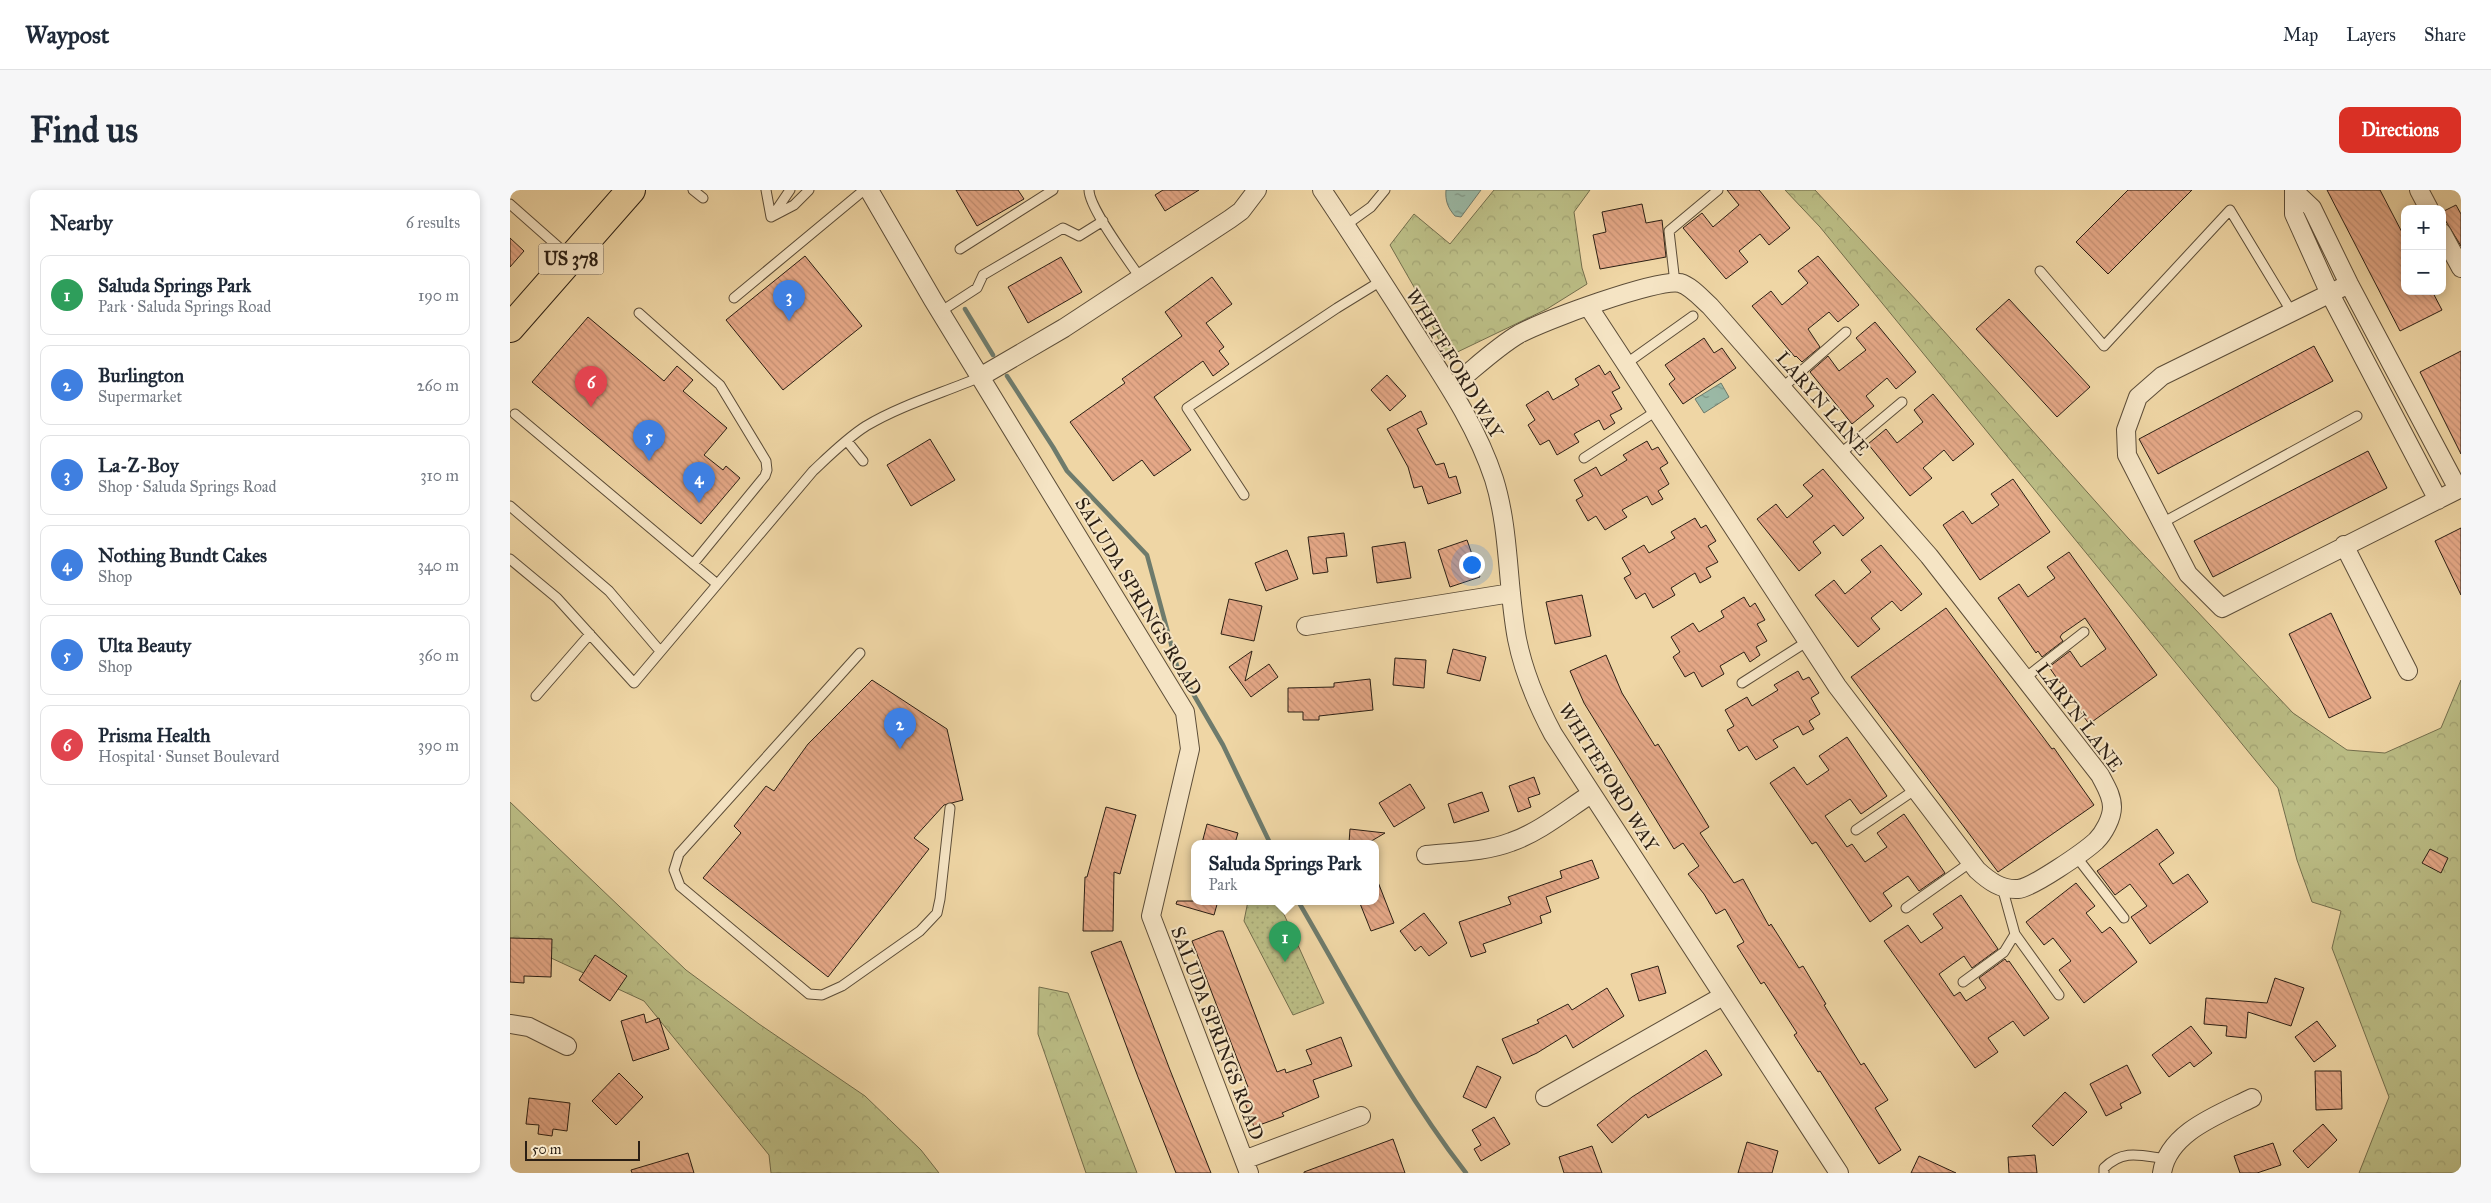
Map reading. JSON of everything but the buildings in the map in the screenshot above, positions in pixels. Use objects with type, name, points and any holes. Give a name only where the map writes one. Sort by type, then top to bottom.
[{"type":"main road","name":"US 378","points":[[510,328],[631,190]]},
{"type":"street","name":"SALUDA SPRINGS ROAD","points":[[869,190],[940,312],[1185,712],[1190,750],[1151,916],[1247,1167]]},
{"type":"street","points":[[980,377],[1064,328],[1230,220],[1257,190]]},
{"type":"street","name":"WHITEFORD WAY","points":[[1322,190],[1382,281],[1471,424],[1494,480],[1503,521],[1517,639],[1527,680],[1553,734],[1839,1173]]},
{"type":"street","points":[[2419,190],[2427,205]]},
{"type":"street","points":[[2294,191],[2312,208],[2349,284],[2460,488],[2222,608],[2188,574],[2126,455],[2126,430],[2138,398],[2162,376],[2349,284]]},
{"type":"street","points":[[2294,191],[2294,214],[2330,294],[2438,500]]},
{"type":"street","points":[[2446,240],[2461,268]]},
{"type":"street","points":[[1450,388],[1518,335],[1553,318],[1663,284],[1675,283]]},
{"type":"street","name":"LARYN LANE","points":[[1675,283],[1681,284],[1696,293],[1710,306],[1929,556],[2100,775],[2109,792],[2112,808],[2106,827],[2096,841],[2032,885],[2018,889],[2002,887]]},
{"type":"street","points":[[1588,306],[1838,686],[1971,862],[1989,881],[2002,887]]},
{"type":"street","points":[[2344,545],[2408,671]]},
{"type":"street","points":[[1306,626],[1511,593]]},
{"type":"street","points":[[1426,855],[1495,847],[1510,843],[1527,835],[1591,794]]},
{"type":"street","points":[[1545,1097],[1723,996]]},
{"type":"street","points":[[510,1024],[536,1030],[567,1046]]},
{"type":"street","points":[[2164,1166],[2175,1146],[2186,1134],[2252,1098]]},
{"type":"street","points":[[1247,1167],[1361,1116]]},
{"type":"lane","points":[[693,190],[703,198]]},
{"type":"lane","points":[[766,190],[771,217]]},
{"type":"lane","points":[[771,217],[781,190]]},
{"type":"lane","points":[[771,217],[790,190]]},
{"type":"lane","points":[[771,217],[794,205],[809,190]]},
{"type":"lane","points":[[734,298],[864,190]]},
{"type":"lane","points":[[1089,190],[1089,198],[1141,279]]},
{"type":"lane","points":[[1346,225],[1371,207],[1385,190]]},
{"type":"lane","points":[[1675,283],[1669,231],[1718,190]]},
{"type":"lane","points":[[960,249],[1050,191]]},
{"type":"lane","points":[[510,204],[571,259]]},
{"type":"lane","points":[[2040,272],[2104,346],[2230,210],[2291,311]]},
{"type":"lane","points":[[940,312],[977,288],[983,274],[1063,228],[1079,236],[1103,221]]},
{"type":"lane","points":[[1244,495],[1187,408],[1337,308],[1382,281]]},
{"type":"lane","points":[[638,312],[720,386],[766,462],[767,470],[764,476],[693,564]]},
{"type":"lane","points":[[1627,363],[1693,316]]},
{"type":"lane","points":[[1782,388],[1846,332]]},
{"type":"lane","points":[[510,559],[557,598],[634,682],[813,471],[847,441],[866,426],[887,415],[980,377]]},
{"type":"lane","points":[[1840,454],[1902,402]]},
{"type":"lane","points":[[1584,458],[1658,410]]},
{"type":"lane","points":[[515,414],[717,584]]},
{"type":"lane","points":[[2162,523],[2357,416]]},
{"type":"lane","points":[[847,441],[863,461]]},
{"type":"lane","points":[[510,506],[609,591],[660,651]]},
{"type":"lane","points":[[2025,678],[2084,632]]},
{"type":"lane","points":[[536,696],[590,634]]},
{"type":"lane","points":[[1742,683],[1808,641]]},
{"type":"lane","points":[[860,653],[679,854],[674,870],[680,886],[809,994],[822,995],[842,986],[920,931],[937,913],[950,808]]},
{"type":"lane","points":[[1856,830],[1916,789]]},
{"type":"lane","points":[[2075,855],[2124,918]]},
{"type":"lane","points":[[1906,908],[1971,862]]},
{"type":"lane","points":[[2002,887],[2016,934],[2060,995]]},
{"type":"lane","points":[[1964,982],[2004,952],[2016,934]]},
{"type":"lane","points":[[2104,1173],[2104,1168],[2113,1159],[2128,1154],[2164,1166]]},
{"type":"green space","points":[[1494,190],[1590,190],[1574,212],[1582,268],[1587,284],[1547,309],[1447,357],[1414,287],[1390,245],[1414,214],[1450,244]]},
{"type":"green space","points":[[1785,190],[1815,190],[1918,302],[2128,538],[2293,713],[2347,750],[2385,753],[2441,728],[2461,680],[2461,1173],[2359,1173],[2389,1097],[2332,948],[2341,911],[2312,902],[2297,860],[2278,788],[1820,227]]},
{"type":"green space","points":[[510,802],[686,970],[759,1024],[865,1096],[921,1150],[939,1173],[771,1173],[769,1155],[644,1001],[510,939]]},
{"type":"green space","points":[[1247,905],[1280,905],[1324,1003],[1293,1015],[1244,921]]},
{"type":"green space","points":[[1039,987],[1068,993],[1137,1173],[1086,1173],[1038,1034]]},
{"type":"water","points":[[1446,190],[1481,190],[1461,217],[1455,216],[1449,207]]},
{"type":"water","points":[[1721,383],[1729,397],[1704,413],[1695,399]]},
{"type":"waterway","points":[[965,309],[993,355]]},
{"type":"waterway","points":[[1007,376],[1067,471],[1147,555],[1177,666],[1223,745],[1269,840]]},
{"type":"waterway","points":[[1300,905],[1357,1005],[1419,1108],[1466,1173]]},
{"type":"place","name":"La-Z-Boy","points":[[789,321]]},
{"type":"place","name":"Prisma Health","points":[[591,407]]},
{"type":"place","name":"Ulta Beauty","points":[[649,461]]},
{"type":"place","name":"Nothing Bundt Cakes","points":[[699,503]]},
{"type":"place","name":"Burlington","points":[[900,749]]},
{"type":"place","name":"Saluda Springs Park","points":[[1285,962]]}]
